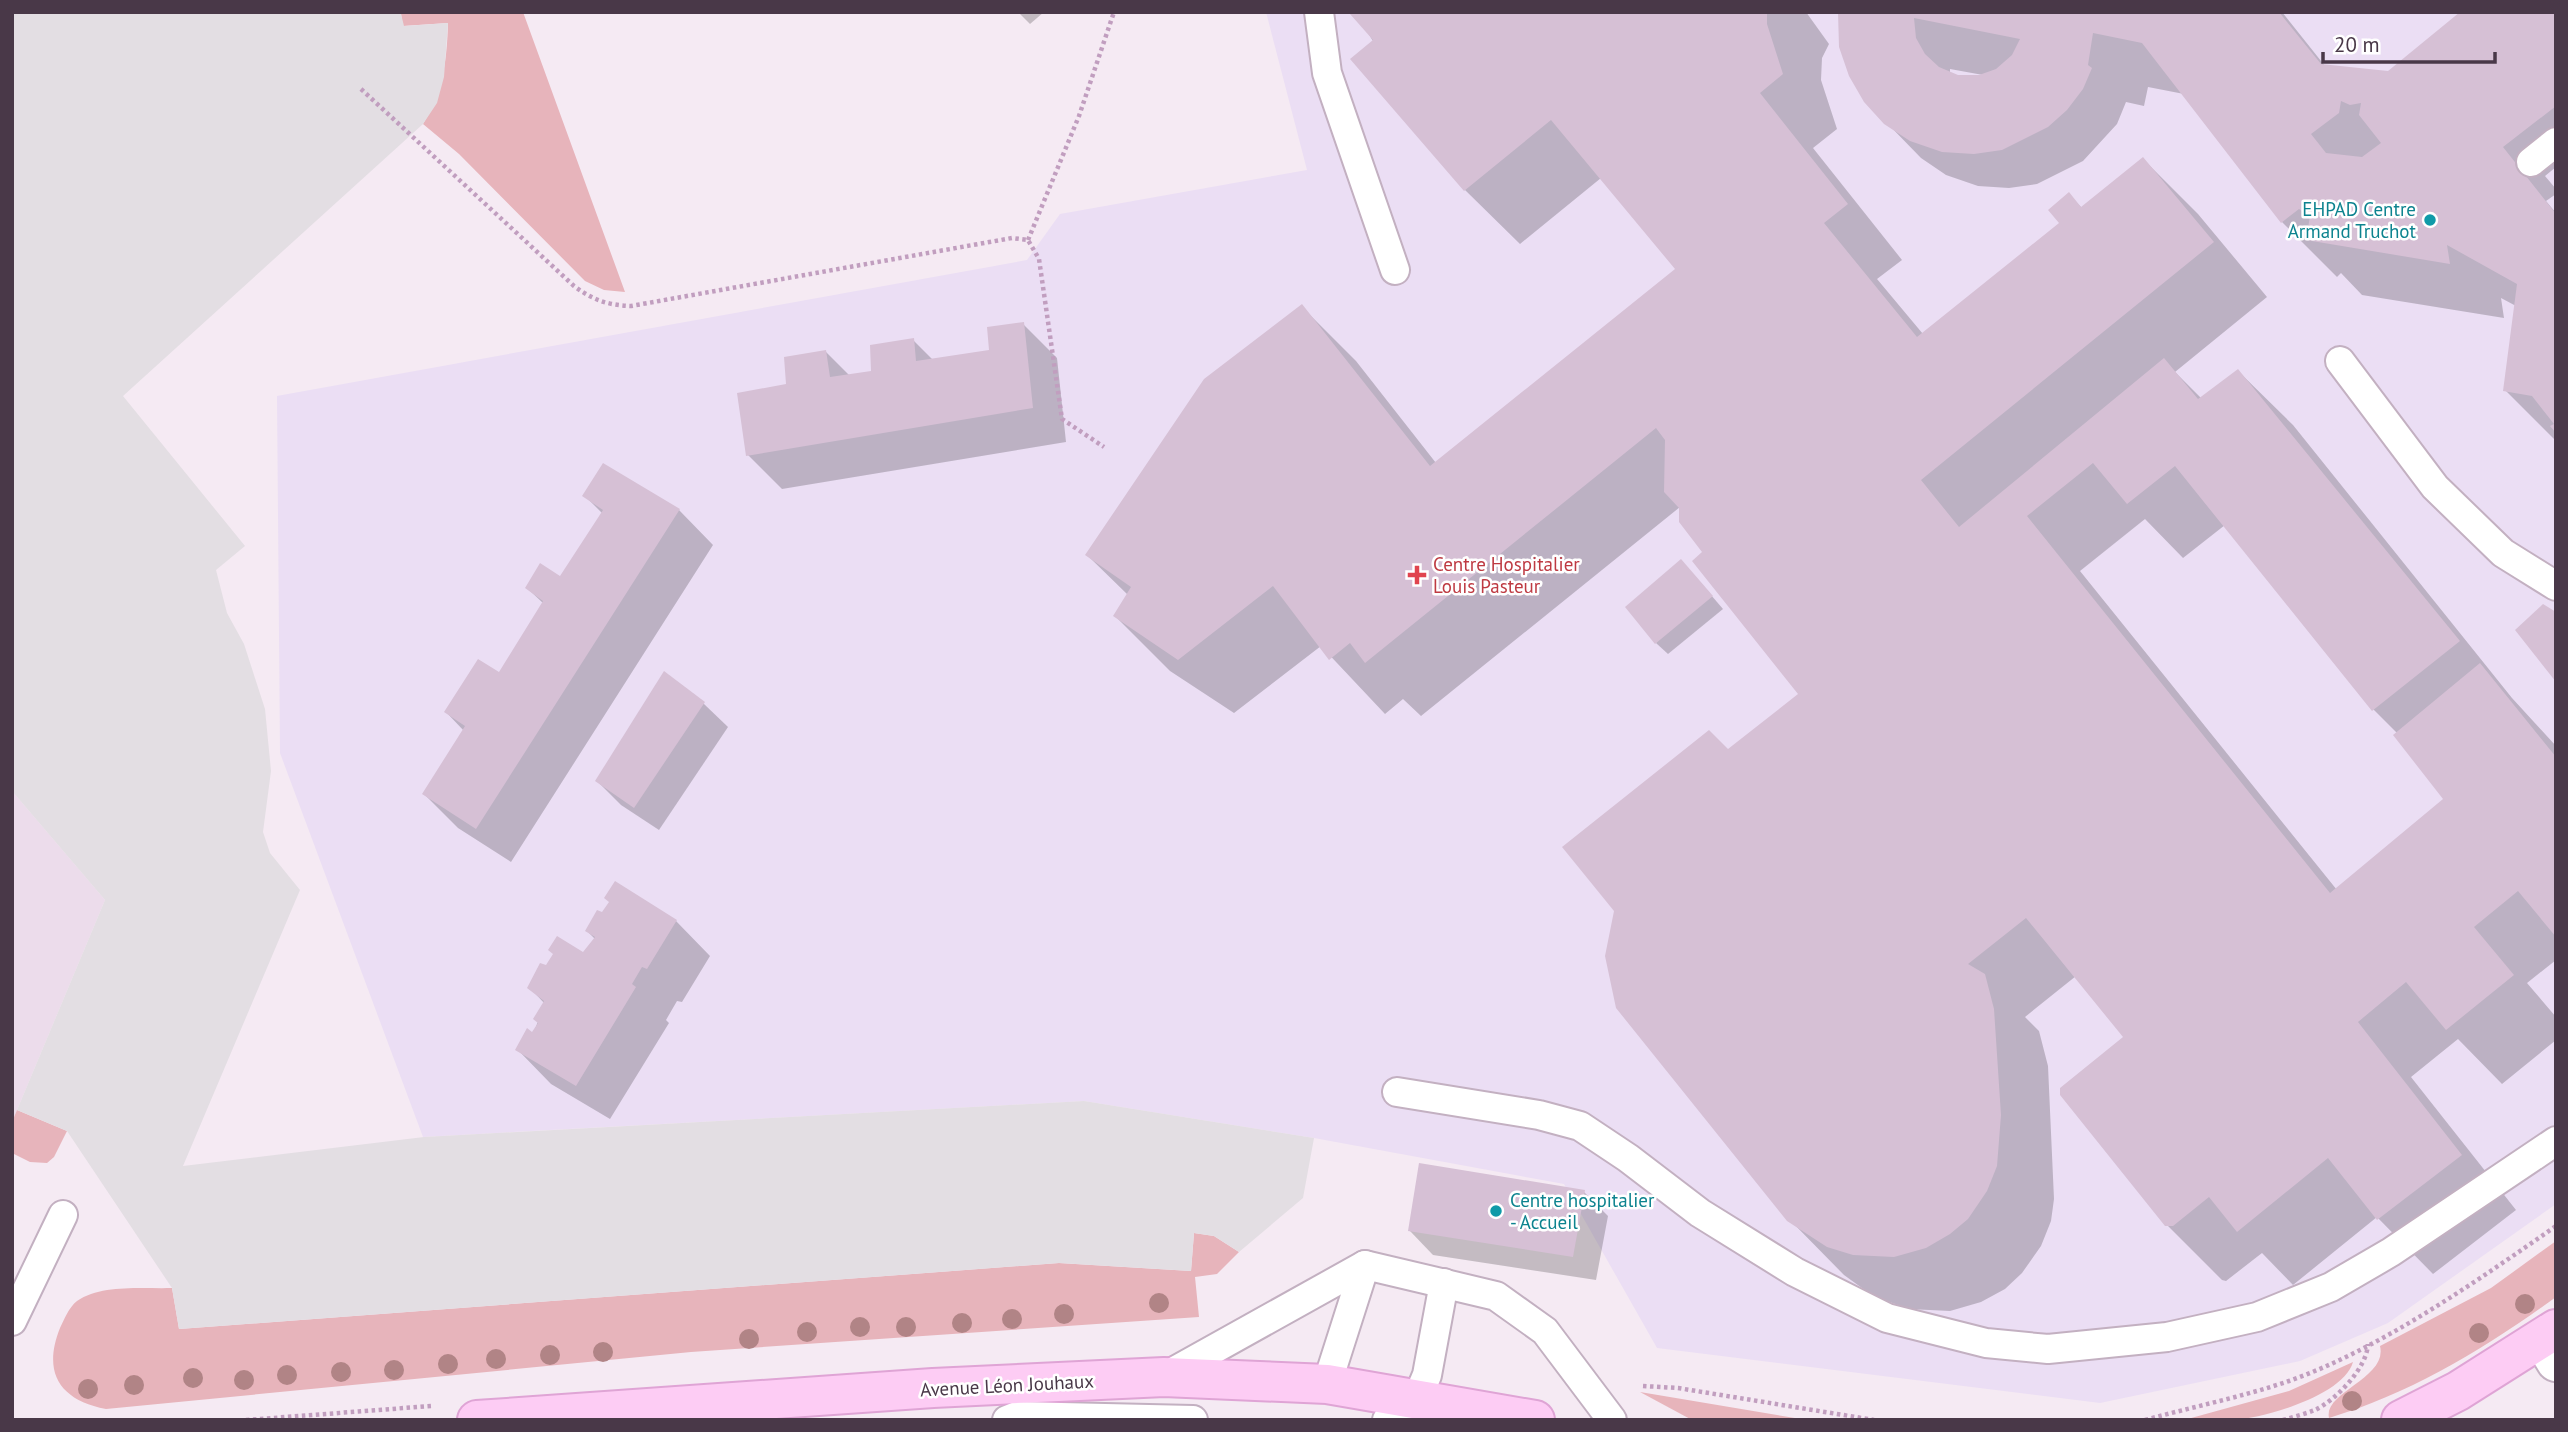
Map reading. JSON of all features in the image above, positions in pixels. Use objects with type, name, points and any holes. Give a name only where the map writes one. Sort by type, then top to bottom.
[{"type":"main road","points":[[2401,1420],[2551,1343]]},
{"type":"main road","name":"Avenue Léon Jouhaux","points":[[477,1420],[864,1392],[1164,1377],[1326,1384],[1402,1410],[1535,1420]]},
{"type":"lane","points":[[1319,12],[1327,73],[1395,270]]},
{"type":"lane","points":[[2531,162],[2556,142]]},
{"type":"lane","points":[[2340,361],[2435,487],[2503,553],[2556,586]]},
{"type":"lane","points":[[1397,1092],[1539,1115],[1580,1126],[1710,1220],[1795,1272],[1888,1318],[1986,1343],[2048,1349],[2167,1337],[2257,1317],[2331,1287],[2390,1252],[2556,1142]]},
{"type":"lane","points":[[12,1321],[63,1215]]},
{"type":"lane","points":[[1326,1384],[1365,1265]]},
{"type":"lane","points":[[1164,1377],[1365,1265],[1496,1296],[1545,1331],[1607,1414]]},
{"type":"lane","points":[[1402,1410],[1427,1375],[1444,1283]]},
{"type":"lane","points":[[1007,1420],[1017,1416],[1193,1420]]},
{"type":"path","points":[[1028,240],[1079,116],[1114,12]]},
{"type":"path","points":[[361,89],[573,286],[593,300],[611,305],[631,306],[1012,238],[1028,240]]},
{"type":"path","points":[[1028,240],[1039,259],[1062,419],[1104,447]]},
{"type":"path","points":[[2145,1420],[2288,1381],[2368,1343],[2473,1284],[2556,1226]]},
{"type":"path","points":[[2283,1420],[2317,1409],[2348,1384],[2362,1367],[2368,1343]]},
{"type":"path","points":[[1607,1414],[1623,1384],[1678,1388],[1874,1420]]},
{"type":"shaded area","points":[[12,12],[406,12],[401,14],[404,26],[448,23],[444,77],[437,103],[423,124],[123,396],[245,546],[216,570],[227,613],[244,644],[265,709],[271,771],[263,832],[270,853],[300,890],[183,1166],[424,1137],[1084,1101],[1314,1138],[1303,1198],[1239,1252],[1214,1236],[1194,1233],[1191,1271],[1059,1263],[179,1329],[172,1288],[67,1131],[17,1110],[105,900],[12,791]]},
{"type":"shaded area","points":[[523,12],[625,292],[604,290],[585,281],[459,154],[423,124],[443,75],[448,23],[403,26],[401,14]]},
{"type":"shaded area","name":"Centre Hospitalier Louis Pasteur","points":[[1266,12],[2556,12],[2556,1204],[2388,1323],[2300,1361],[2100,1403],[1657,1348],[1564,1184],[1314,1138],[1084,1101],[423,1137],[280,753],[277,396],[1027,260],[1060,214],[1307,170]]},
{"type":"shaded area","points":[[12,791],[105,900],[12,1122]]},
{"type":"shaded area","points":[[17,1110],[67,1131],[54,1157],[47,1163],[30,1162],[12,1153],[12,1122]]},
{"type":"shaded area","points":[[1194,1233],[1214,1236],[1239,1252],[1217,1274],[1195,1277],[1199,1317],[691,1352],[106,1409],[90,1405],[66,1391],[59,1382],[53,1358],[60,1328],[69,1310],[77,1301],[87,1296],[110,1290],[172,1288],[179,1329],[1059,1263],[1191,1271]]},
{"type":"shaded area","points":[[2556,1241],[2556,1297],[2503,1334],[2419,1382],[2360,1408],[2329,1418],[2330,1409],[2336,1400],[2375,1367],[2380,1357],[2380,1346],[2491,1288]]},
{"type":"shaded area","points":[[2353,1362],[2347,1374],[2335,1385],[2302,1403],[2248,1418],[2184,1420],[2289,1391]]},
{"type":"shaded area","points":[[1640,1392],[1807,1420],[1692,1420]]},
{"type":"building","points":[[1767,12],[1767,24],[1783,74],[1760,93],[1848,204],[1824,223],[1917,337],[2059,223],[2048,210],[2069,192],[2081,207],[2143,157],[2214,242],[1921,480],[1959,527],[2164,358],[2198,399],[2238,369],[2460,641],[2372,711],[2175,466],[2127,504],[2093,463],[2027,516],[2330,893],[2443,799],[2393,735],[2480,663],[2556,757],[2556,937],[2518,891],[2474,927],[2514,975],[2446,1030],[2406,982],[2358,1022],[2462,1155],[2377,1220],[2328,1158],[2237,1232],[2209,1197],[2173,1226],[2165,1226],[2060,1095],[2060,1088],[2123,1037],[2026,918],[1968,964],[1985,974],[1994,1009],[2001,1115],[1997,1166],[1987,1191],[1968,1219],[1950,1234],[1926,1248],[1894,1257],[1853,1255],[1827,1247],[1787,1221],[1616,1008],[1605,956],[1614,911],[1562,847],[1709,730],[1728,749],[1798,694],[1692,561],[1702,552],[1679,522],[1679,508],[1664,492],[1665,440],[1656,428],[1365,663],[1350,643],[1329,660],[1273,586],[1178,660],[1113,616],[1131,587],[1085,555],[1204,379],[1302,304],[1430,466],[1675,269],[1551,120],[1464,191],[1350,59],[1373,40],[1350,14]]},
{"type":"building","name":"EHPAD Centre Armand Truchot","points":[[1838,12],[2279,12],[2321,64],[2388,71],[2460,12],[2556,12],[2556,106],[2503,147],[2556,214],[2556,433],[2550,426],[2554,424],[2532,396],[2503,391],[2517,284],[2447,245],[2450,264],[2306,240],[2310,216],[2299,209],[2281,223],[2142,43],[2093,33],[2088,65],[2092,68],[2083,89],[2067,110],[2048,127],[2002,150],[1974,154],[1942,152],[1910,141],[1884,124],[1864,102],[1849,76],[1839,47]],"holes":[[[1914,18],[2020,39],[2012,55],[1996,69],[1979,75],[1958,75],[1939,67],[1925,54],[1916,38]],[[2341,101],[2350,105],[2361,103],[2359,115],[2381,143],[2362,157],[2326,153],[2311,134],[2339,113]]]},
{"type":"building","points":[[1024,322],[1033,408],[746,456],[737,393],[786,384],[784,357],[826,350],[830,377],[871,371],[870,345],[914,338],[916,361],[989,350],[987,327]]},
{"type":"building","points":[[603,463],[680,509],[476,829],[422,794],[465,726],[444,712],[478,659],[499,672],[543,601],[525,588],[540,563],[560,576],[603,510],[582,496]]},
{"type":"building","points":[[1681,559],[1713,596],[1655,644],[1625,607]]},
{"type":"building","points":[[2543,604],[2556,612],[2556,682],[2515,630]]},
{"type":"building","points":[[664,671],[705,702],[634,808],[595,781]]},
{"type":"building","points":[[615,881],[677,920],[647,969],[642,967],[632,984],[636,987],[576,1086],[515,1050],[527,1028],[532,1032],[538,1023],[533,1019],[544,1001],[527,988],[540,963],[546,965],[553,954],[548,950],[557,936],[583,952],[595,937],[585,931],[597,910],[602,912],[609,902],[604,898]]},
{"type":"building","name":"Centre hospitalier - Accueil","points":[[1419,1163],[1585,1190],[1573,1257],[1408,1231]]},
{"type":"place","name":"EHPAD Centre Armand Truchot","points":[[2430,220]]},
{"type":"place","name":"Centre Hospitalier Louis Pasteur","points":[[1417,575]]},
{"type":"place","name":"Centre hospitalier - Accueil","points":[[1496,1211]]}]
